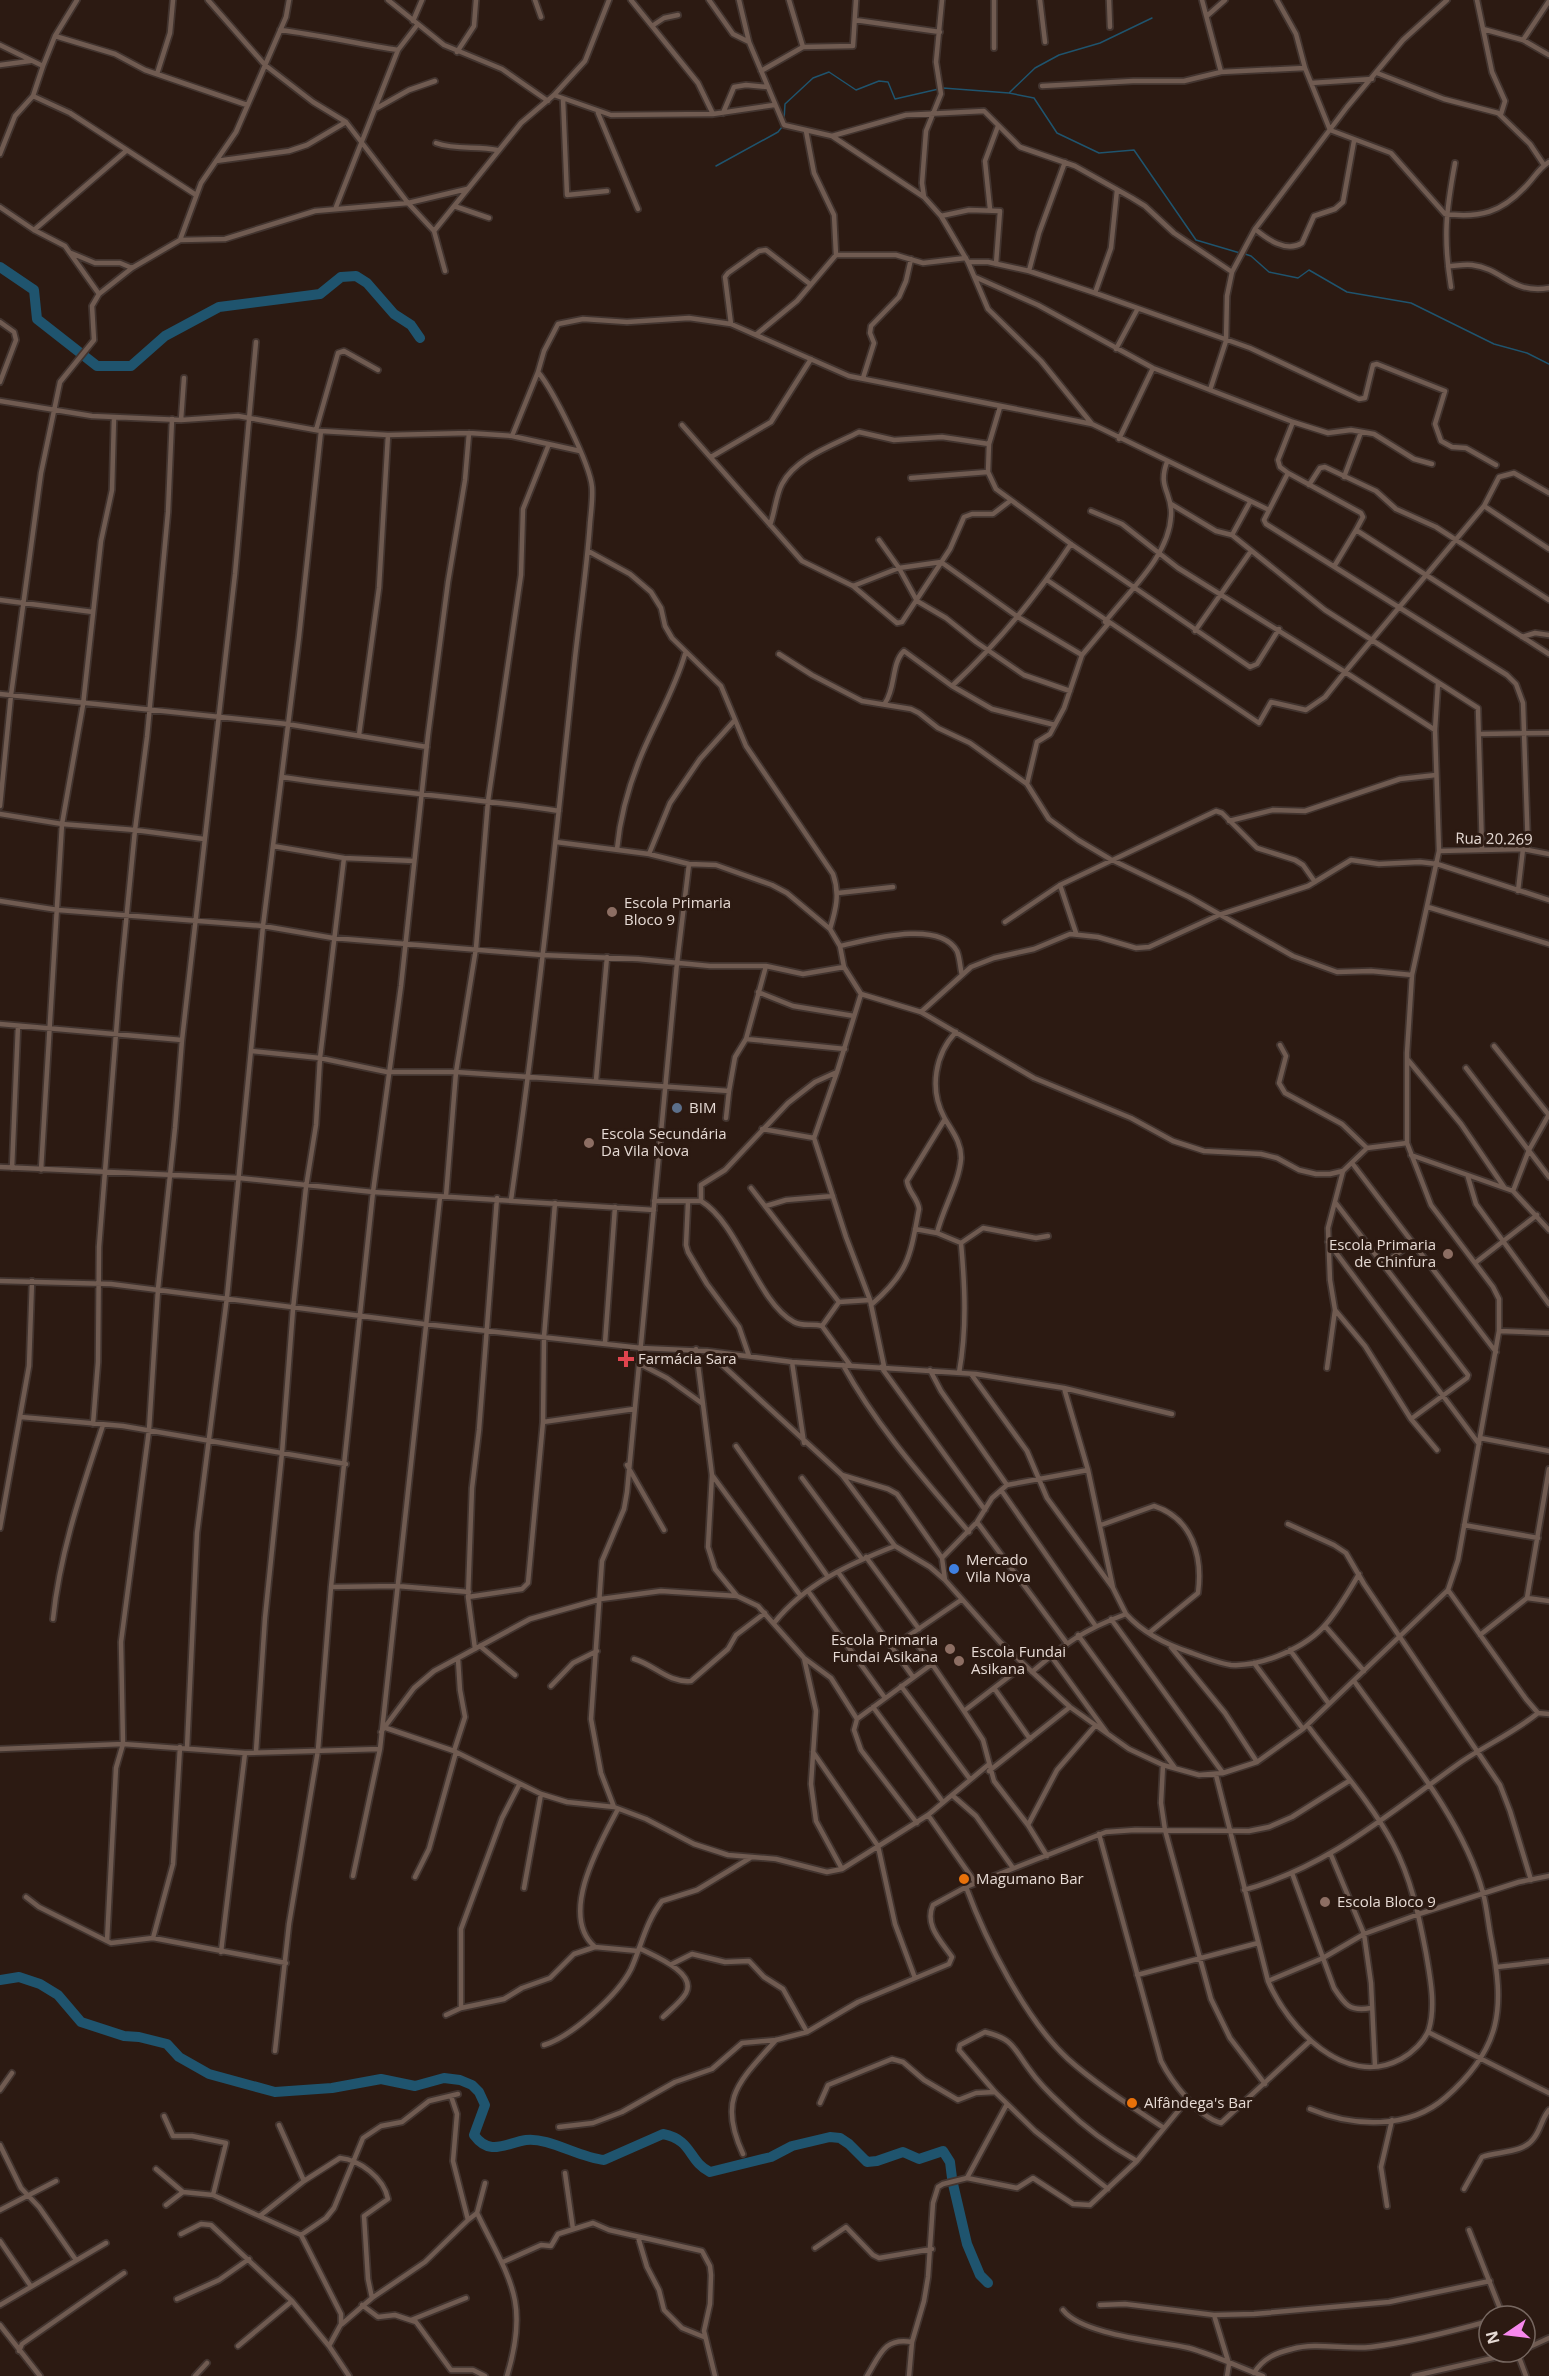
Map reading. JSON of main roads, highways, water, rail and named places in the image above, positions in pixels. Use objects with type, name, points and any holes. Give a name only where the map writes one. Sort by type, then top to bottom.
[{"type":"waterway","points":[[1010,92],[1035,68],[1059,55],[1100,43],[1152,18]]},
{"type":"waterway","points":[[784,120],[785,104],[813,78],[829,72],[856,90],[879,81],[888,82],[895,99],[943,88],[1009,93],[1034,98],[1057,133],[1099,153],[1134,150],[1196,240],[1240,253]]},
{"type":"waterway","points":[[716,166],[778,132],[782,127]]},
{"type":"waterway","points":[[1245,254],[1251,256],[1269,272],[1298,278],[1309,270],[1347,292],[1411,303],[1494,344],[1527,353],[1549,364]]},
{"type":"waterway","points":[[0,267],[34,290],[37,319],[97,366],[131,366],[165,336],[219,307],[320,294],[341,277],[356,276],[367,283],[394,314],[411,325],[420,338]]},
{"type":"waterway","points":[[0,1980],[19,1977],[40,1984],[58,1995],[81,2022],[124,2036],[167,2044],[179,2057],[209,2074],[275,2092],[332,2088],[381,2079],[415,2086],[444,2078],[460,2080],[472,2085],[479,2092],[485,2105],[474,2135],[480,2142],[492,2147],[535,2140],[604,2160],[663,2134],[680,2141],[710,2172],[771,2157],[792,2146],[830,2137],[840,2138],[849,2144],[867,2162],[903,2152],[919,2159],[943,2151],[950,2162],[952,2178]]},
{"type":"waterway","points":[[953,2184],[967,2244],[980,2275],[988,2283]]},
{"type":"place","name":"Escola Primaria Bloco 9","points":[[612,912]]},
{"type":"place","name":"BIM","points":[[677,1108]]},
{"type":"place","name":"Escola Secundária Da Vila Nova","points":[[589,1143]]},
{"type":"place","name":"Escola Primaria de Chinfura","points":[[1448,1254]]},
{"type":"place","name":"Farmácia Sara","points":[[626,1359]]},
{"type":"place","name":"Mercado Vila Nova","points":[[954,1569]]},
{"type":"place","name":"Escola Primaria Fundai Asikana","points":[[950,1649]]},
{"type":"place","name":"Escola Fundai Asikana","points":[[959,1661]]},
{"type":"place","name":"Magumano Bar","points":[[964,1879]]},
{"type":"place","name":"Escola Bloco 9","points":[[1325,1902]]},
{"type":"place","name":"Alfândega's Bar","points":[[1132,2103]]}]
